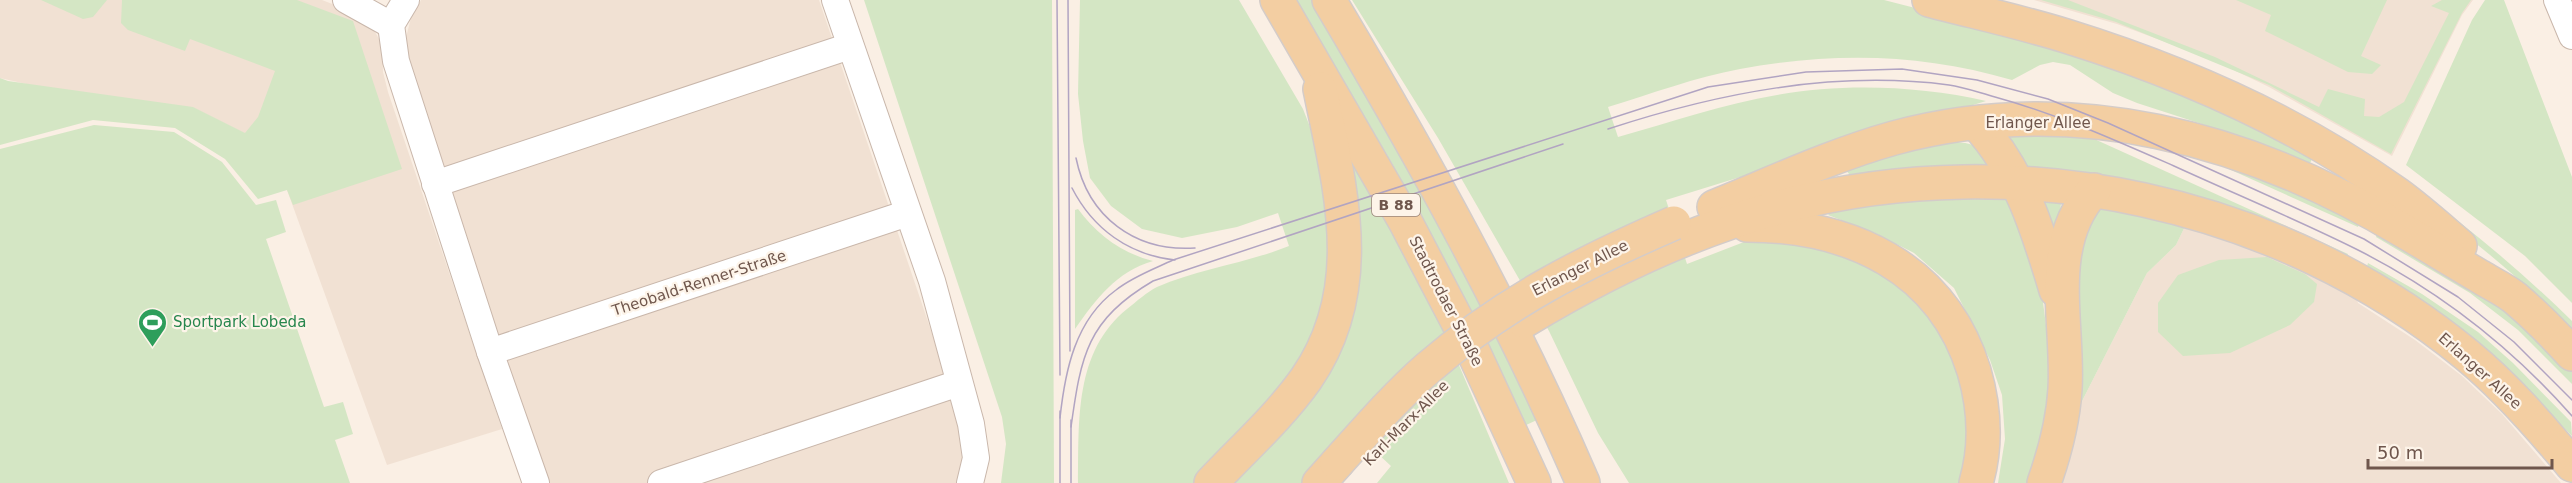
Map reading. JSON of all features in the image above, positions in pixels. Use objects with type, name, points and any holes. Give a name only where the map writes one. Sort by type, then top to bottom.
[{"type":"main road","name":"Stadtrodaer Straße","points":[[1277,0],[1405,221],[1472,349],[1534,483]]},
{"type":"main road","name":"B 88","points":[[1329,0],[1449,206],[1557,425],[1582,483]]},
{"type":"main road","points":[[1929,0],[2065,35],[2209,88],[2271,118],[2397,194],[2476,259],[2513,297]]},
{"type":"main road","points":[[1211,483],[1306,379],[1326,344],[1339,309],[1346,234],[1342,198],[1315,64]]},
{"type":"main road","name":"Erlanger Allee","points":[[1524,321],[1676,233],[1856,150],[1896,138],[1976,123],[2043,120],[2108,123],[2181,135],[2220,146],[2287,171],[2386,220],[2513,297],[2572,354]]},
{"type":"main road","points":[[1976,123],[2001,152],[2016,182],[2035,225],[2061,308]]},
{"type":"main road","name":"Erlanger Allee","points":[[1484,324],[1576,267],[1676,233],[1724,225],[1785,205],[1873,188],[1942,182],[2016,182],[2094,190],[2169,205],[2211,217],[2292,249],[2350,277],[2435,331],[2468,356],[2500,385],[2572,465]]},
{"type":"main road","points":[[2044,483],[2055,453],[2065,390],[2066,363],[2061,308],[2066,247],[2070,226],[2083,201],[2094,190]]},
{"type":"main road","points":[[1724,225],[1775,225],[1827,234],[1875,253],[1900,267],[1923,285],[1942,306],[1958,332],[1978,384],[1985,433],[1981,466],[1976,483]]},
{"type":"main road","name":"Karl-Marx-Allee","points":[[1339,477],[1446,381],[1524,321]]},
{"type":"main road","name":"Karl-Marx-Allee","points":[[1339,477],[1426,370],[1484,324]]},
{"type":"main road","points":[[1557,425],[1597,483]]},
{"type":"street","points":[[346,0],[391,25]]},
{"type":"street","points":[[406,0],[391,25],[396,61],[490,352],[536,483]]},
{"type":"street","points":[[835,0],[932,281],[971,424],[975,458],[970,483]]},
{"type":"street","points":[[2557,0],[2572,36]]},
{"type":"street","points":[[435,184],[850,46]]},
{"type":"street","name":"Theobald-Renner-Straße","points":[[490,352],[908,213]]},
{"type":"street","points":[[661,483],[959,383]]},
{"type":"shaded area","points":[[0,0],[322,0],[345,9],[372,27],[382,44],[383,72],[388,92],[502,429],[387,465],[287,190],[245,134],[0,78]]},
{"type":"shaded area","points":[[421,0],[819,0],[964,428],[966,441],[959,483],[543,483],[409,88],[404,45],[411,18]]},
{"type":"shaded area","points":[[2034,0],[2473,0],[2462,15],[2392,156],[2269,87],[2211,59],[2117,24]]},
{"type":"shaded area","points":[[2187,222],[2355,293],[2358,303],[2415,340],[2462,376],[2502,414],[2561,483],[2055,483],[2080,405],[2147,273],[2176,245]]},
{"type":"green space","points":[[41,0],[107,0],[93,17],[83,19]]},
{"type":"green space","points":[[122,0],[297,0],[353,21],[402,169],[293,205],[287,190],[258,199],[225,159],[175,128],[93,120],[0,145],[0,78],[193,107],[245,133],[258,117],[275,71],[190,39],[185,51],[128,30],[121,23]]},
{"type":"green space","points":[[864,0],[1052,0],[1054,483],[1001,483],[1006,444],[1002,417]]},
{"type":"green space","points":[[1080,0],[1239,0],[1303,109],[1317,145],[1334,235],[1324,322],[1291,382],[1198,483],[1078,483],[1080,412],[1088,367],[1097,346],[1110,326],[1153,289],[1189,275],[1289,246],[1278,213],[1237,227],[1182,238],[1142,229],[1111,206],[1090,178],[1083,141],[1078,94]]},
{"type":"green space","points":[[1296,0],[1311,0],[1403,157],[1460,262],[1539,419],[1524,426],[1448,268],[1393,165]]},
{"type":"green space","points":[[1352,0],[1884,0],[2001,30],[2148,75],[2313,157],[2310,163],[2245,138],[2137,103],[2113,93],[2070,65],[2053,62],[2040,65],[2012,80],[1944,64],[1910,60],[1843,58],[1775,63],[1723,72],[1608,107],[1618,137],[1737,103],[1803,91],[1855,88],[1908,89],[1986,101],[1666,200],[1687,264],[1757,237],[1819,246],[1868,266],[1917,294],[1946,332],[1970,388],[1966,483],[1629,483],[1598,433],[1549,331],[1438,138]]},
{"type":"green space","points":[[2041,0],[2068,0],[2215,57],[2319,107],[2328,89],[2365,99],[2364,116],[2379,117],[2404,102],[2449,13],[2431,6],[2442,0],[2471,0],[2462,13],[2391,154],[2269,85],[2116,22]]},
{"type":"green space","points":[[2236,0],[2387,0],[2361,56],[2381,65],[2372,74],[2348,72],[2265,31],[2271,15]]},
{"type":"green space","points":[[2485,0],[2504,0],[2572,177],[2572,303],[2525,256],[2406,165],[2472,20]]},
{"type":"green space","name":"Sportpark Lobeda","points":[[94,125],[174,132],[222,162],[256,205],[276,200],[286,232],[266,239],[324,407],[343,402],[353,434],[335,440],[350,483],[0,483],[0,149]]},
{"type":"green space","points":[[2003,132],[2081,133],[2348,254],[2346,260],[2023,170]]},
{"type":"green space","points":[[1944,141],[1974,145],[1984,152],[1994,167],[1852,178],[1846,170],[1846,166]]},
{"type":"green space","points":[[2201,149],[2361,218],[2358,227],[2202,157]]},
{"type":"green space","points":[[1354,156],[1436,311],[1509,483],[1377,483],[1391,466],[1350,428],[1305,483],[1227,483],[1320,374],[1344,160]]},
{"type":"green space","points":[[2417,190],[2477,236],[2535,286],[2572,321],[2572,331],[2554,312],[2476,243],[2414,195]]},
{"type":"green space","points":[[2012,195],[2039,271],[2049,349],[2048,430],[2034,483],[1998,483],[2005,439],[2002,395],[1990,360],[1954,288],[1914,253],[1875,233],[1828,215],[1833,210],[1923,199]]},
{"type":"green space","points":[[2034,199],[2061,202],[2058,240]]},
{"type":"green space","points":[[2107,208],[2187,222],[2176,245],[2147,273],[2080,405],[2073,254],[2097,210]]},
{"type":"green space","points":[[1078,209],[1093,227],[1111,242],[1142,258],[1153,261],[1118,279],[1099,297],[1075,329],[1075,210]]},
{"type":"green space","points":[[2379,227],[2495,303],[2572,372],[2572,384],[2518,330],[2470,293],[2376,237]]},
{"type":"green space","points":[[2267,257],[2305,274],[2317,284],[2314,302],[2290,325],[2230,353],[2183,356],[2158,332],[2158,303],[2178,275],[2219,260]]},
{"type":"green space","points":[[2368,263],[2422,294],[2478,332],[2513,363],[2571,422],[2572,436],[2491,355],[2366,270]]},
{"type":"tram line","points":[[1057,0],[1060,375]]},
{"type":"tram line","points":[[1068,0],[1070,351]]},
{"type":"tram line","points":[[1060,418],[1065,382],[1074,348],[1091,316],[1102,302],[1122,285],[1173,260],[1708,87],[1806,72],[1902,69],[1977,80],[2048,99],[2108,123],[2364,239],[2458,297],[2514,342],[2572,400]]},
{"type":"tram line","points":[[1608,129],[1734,95],[1777,88],[1863,80],[1949,85],[2018,104],[2086,128],[2152,156],[2313,228],[2388,266],[2445,303],[2499,344],[2525,367],[2572,416]]},
{"type":"tram line","points":[[1071,427],[1079,379],[1091,342],[1101,325],[1114,310],[1153,281],[1563,144]]},
{"type":"tram line","points":[[1076,158],[1091,198],[1118,227],[1134,237],[1153,244],[1173,248],[1195,248]]},
{"type":"tram line","points":[[1072,188],[1090,216],[1114,238],[1142,252],[1175,260]]},
{"type":"tram line","points":[[1060,411],[1060,483]]},
{"type":"tram line","points":[[1071,420],[1071,483]]},
{"type":"place","name":"Sportpark Lobeda","points":[[152,348]]}]
